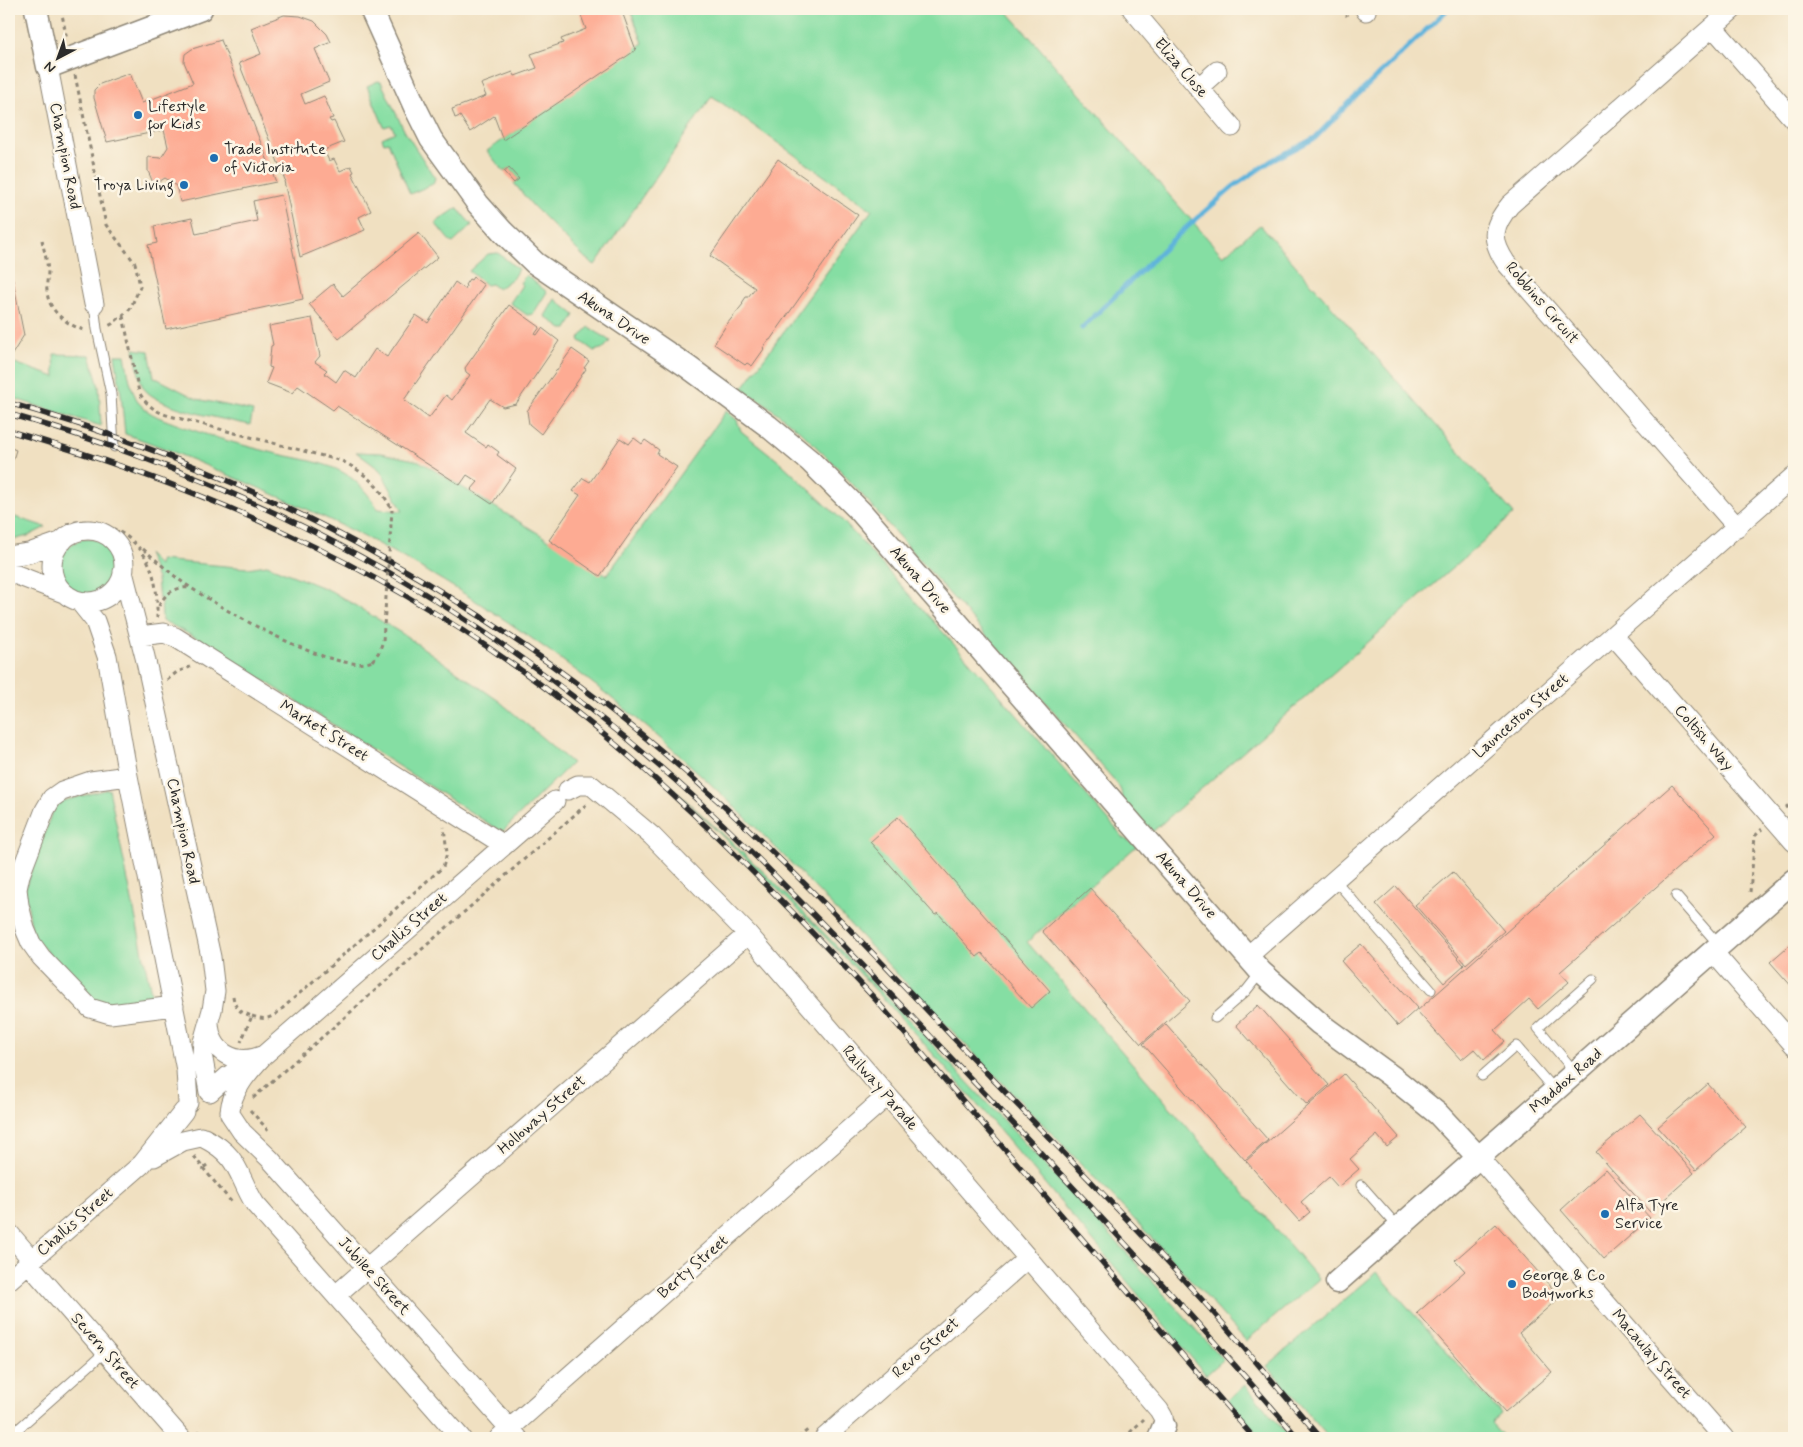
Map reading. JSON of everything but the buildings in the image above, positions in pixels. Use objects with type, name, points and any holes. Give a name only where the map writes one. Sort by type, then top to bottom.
[{"type":"street","name":"Champion Road","points":[[36,9],[94,304]]},
{"type":"street","points":[[48,67],[201,9]]},
{"type":"street","name":"Akuna Drive","points":[[371,9],[414,107],[431,139],[478,204],[503,232],[534,262],[688,367],[768,426],[810,460],[861,512],[1255,964],[1320,1024],[1391,1076],[1438,1114],[1479,1158]]},
{"type":"street","name":"Eliza Close","points":[[1132,9],[1232,127]]},
{"type":"street","name":"Robbins Circuit","points":[[1733,9],[1510,205],[1499,218],[1494,233],[1497,249],[1506,263],[1737,527]]},
{"type":"street","points":[[1713,27],[1794,120]]},
{"type":"street","points":[[1198,88],[1217,71]]},
{"type":"street","name":"Launceston Street","points":[[1255,964],[1335,880],[1794,476]]},
{"type":"street","points":[[9,556],[29,553],[63,533],[94,531],[112,540],[118,548],[122,557],[123,572],[119,584],[107,596],[92,602],[72,598],[9,572]]},
{"type":"street","points":[[63,533],[54,554],[52,565],[55,581],[95,621],[106,650],[128,776],[186,1070],[185,1120],[188,1128],[196,1139],[225,1151],[239,1170],[255,1204],[461,1438]]},
{"type":"street","name":"Champion Road","points":[[123,572],[140,636],[211,957],[215,991],[202,1054],[209,1092]]},
{"type":"street","name":"Market Street","points":[[140,636],[159,633],[168,634],[179,639],[504,845]]},
{"type":"street","name":"Coltish Way","points":[[1613,635],[1794,842]]},
{"type":"street","points":[[128,776],[91,781],[62,791],[52,798],[45,810],[20,875],[17,889],[19,905],[25,929],[31,943],[90,1008],[110,1014],[174,1006]]},
{"type":"street","name":"Railway Parade","points":[[562,795],[578,786],[591,785],[652,836],[748,934],[1159,1410],[1163,1418],[1162,1432]]},
{"type":"street","name":"Challis Street","points":[[209,1092],[228,1076],[264,1055],[562,795]]},
{"type":"street","name":"Maddox Road","points":[[1337,1282],[1794,880]]},
{"type":"street","name":"Holloway Street","points":[[336,1295],[748,934]]},
{"type":"street","points":[[1716,949],[1794,1045]]},
{"type":"street","points":[[209,1022],[212,1040],[221,1051],[242,1059],[264,1055]]},
{"type":"street","name":"Challis Street","points":[[230,1113],[233,1099],[244,1095],[264,1055]]},
{"type":"street","points":[[186,1107],[197,1094],[209,1092],[223,1098],[230,1113],[228,1125],[221,1134],[215,1137],[196,1139]]},
{"type":"street","name":"Berty Street","points":[[509,1435],[887,1096]]},
{"type":"street","name":"Challis Street","points":[[9,1280],[142,1164],[186,1107]]},
{"type":"street","name":"Jubilee Street","points":[[230,1113],[246,1136],[270,1159],[367,1268],[509,1435]]},
{"type":"street","name":"Challis Street","points":[[142,1164],[196,1139]]},
{"type":"street","name":"Macaulay Street","points":[[1479,1158],[1724,1438]]},
{"type":"street","name":"Severn Street","points":[[9,1233],[30,1262],[105,1352],[181,1438]]},
{"type":"street","name":"Revo Street","points":[[824,1438],[1028,1258]]},
{"type":"lane","points":[[94,304],[97,329],[111,394],[114,447]]},
{"type":"lane","points":[[1335,880],[1431,990]]},
{"type":"lane","points":[[1676,896],[1716,949]]},
{"type":"lane","points":[[1215,1018],[1246,990],[1255,964]]},
{"type":"lane","points":[[1576,1072],[1538,1028],[1593,979]]},
{"type":"lane","points":[[1482,1076],[1516,1046],[1555,1091]]},
{"type":"lane","points":[[1361,1185],[1399,1228]]},
{"type":"lane","points":[[9,1437],[105,1352]]},
{"type":"path","points":[[1341,9],[1347,16]]},
{"type":"path","points":[[63,533],[91,520],[101,522],[138,544],[197,592],[308,652],[351,664],[363,664],[372,661],[380,652],[383,641],[392,510],[374,482],[354,467],[342,461],[170,416],[148,405],[141,396],[137,386],[123,316]]},
{"type":"path","points":[[138,544],[151,568],[158,608],[159,633]]},
{"type":"path","points":[[158,608],[164,598],[174,590],[185,588],[197,592]]},
{"type":"path","points":[[167,680],[186,668],[196,667],[189,663]]},
{"type":"path","points":[[274,1137],[246,1105],[244,1095],[590,801]]},
{"type":"path","points":[[252,1016],[263,1019],[270,1018],[276,1014],[443,867],[447,853],[443,823]]},
{"type":"path","points":[[246,1136],[261,1122]]},
{"type":"path","points":[[196,1139],[203,1168],[225,1151]]},
{"type":"green space","points":[[630,9],[1005,9],[1223,256],[1260,225],[1514,514],[1151,833],[1121,800],[1121,790],[1115,781],[840,470],[800,431],[763,402],[755,397],[746,398],[739,393],[872,210],[712,96],[595,265],[585,258],[532,205],[514,183],[519,179],[509,168],[504,172],[487,151],[643,43]]},
{"type":"green space","points":[[378,81],[381,82],[405,132],[435,178],[433,184],[410,194],[388,142],[384,143],[382,138],[395,132],[391,125],[384,127],[367,86]]},
{"type":"green space","points":[[457,208],[472,225],[453,243],[435,223]]},
{"type":"green space","points":[[498,253],[518,269],[513,278],[498,289],[491,284],[486,285],[469,271],[488,254]]},
{"type":"green space","points":[[526,275],[547,292],[533,314],[527,315],[510,303]]},
{"type":"green space","points":[[555,299],[575,315],[567,329],[562,329],[545,316]]},
{"type":"green space","points":[[589,327],[610,341],[604,348],[594,351],[579,340]]},
{"type":"green space","points":[[134,349],[149,351],[154,377],[197,399],[253,411],[250,425],[192,412],[161,401],[150,394],[141,383]]},
{"type":"green space","points":[[54,354],[90,355],[99,387],[101,426],[9,397],[9,361],[55,377]]},
{"type":"green space","points":[[115,355],[125,355],[136,398],[147,411],[158,417],[228,441],[312,461],[337,469],[359,484],[378,509],[403,511],[380,470],[356,452],[381,453],[419,461],[607,575],[726,411],[737,420],[741,431],[781,463],[841,519],[997,692],[1124,838],[1134,844],[1139,844],[1027,942],[1319,1279],[1246,1341],[1130,1215],[790,862],[731,803],[664,742],[588,679],[548,650],[466,595],[423,569],[308,509],[179,454],[125,434]]},
{"type":"green space","points":[[9,515],[46,527],[28,536],[9,541]]},
{"type":"green space","points":[[88,539],[103,544],[111,552],[116,567],[111,582],[103,590],[88,595],[73,590],[65,582],[60,567],[65,552],[73,544]]},
{"type":"green space","points":[[147,554],[159,566],[160,560],[247,568],[267,565],[331,591],[406,636],[499,701],[572,763],[502,832],[200,640],[162,620],[161,598],[159,600],[157,579]]},
{"type":"green space","points":[[654,771],[767,875],[915,1026],[1116,1241],[1223,1360],[1206,1375],[1006,1137],[882,997],[799,911]]},
{"type":"green space","points":[[109,789],[153,1002],[100,1008],[33,937],[25,889],[53,809],[63,801]]},
{"type":"green space","points":[[1377,1272],[1501,1414],[1491,1423],[1505,1438],[1329,1438],[1267,1366]]},
{"type":"green space","points":[[1245,1385],[1290,1438],[1261,1438],[1228,1400]]},
{"type":"waterway","points":[[1082,328],[1179,234],[1234,186],[1271,161],[1315,138],[1448,9]]},
{"type":"railway","points":[[9,403],[107,434],[203,470],[296,512],[386,560],[474,612],[558,670],[639,733],[749,830],[873,953],[1175,1270],[1321,1438]]},
{"type":"railway","points":[[9,414],[127,452],[185,474],[298,524],[407,583],[460,616],[516,654],[597,714],[649,757],[736,836],[854,956],[1128,1246],[1298,1438]]},
{"type":"railway","points":[[9,431],[151,477],[286,533],[352,566],[416,602],[479,641],[540,684],[585,719],[629,756],[714,834],[796,915],[875,999],[1254,1438]]},
{"type":"place","name":"Lifestyle for Kids","points":[[138,115]]},
{"type":"place","name":"Trade Institute of Victoria","points":[[214,158]]},
{"type":"place","name":"Troya Living","points":[[184,185]]},
{"type":"place","name":"Alfa Tyre Service","points":[[1605,1214]]},
{"type":"place","name":"George & Co Bodyworks","points":[[1512,1284]]}]
